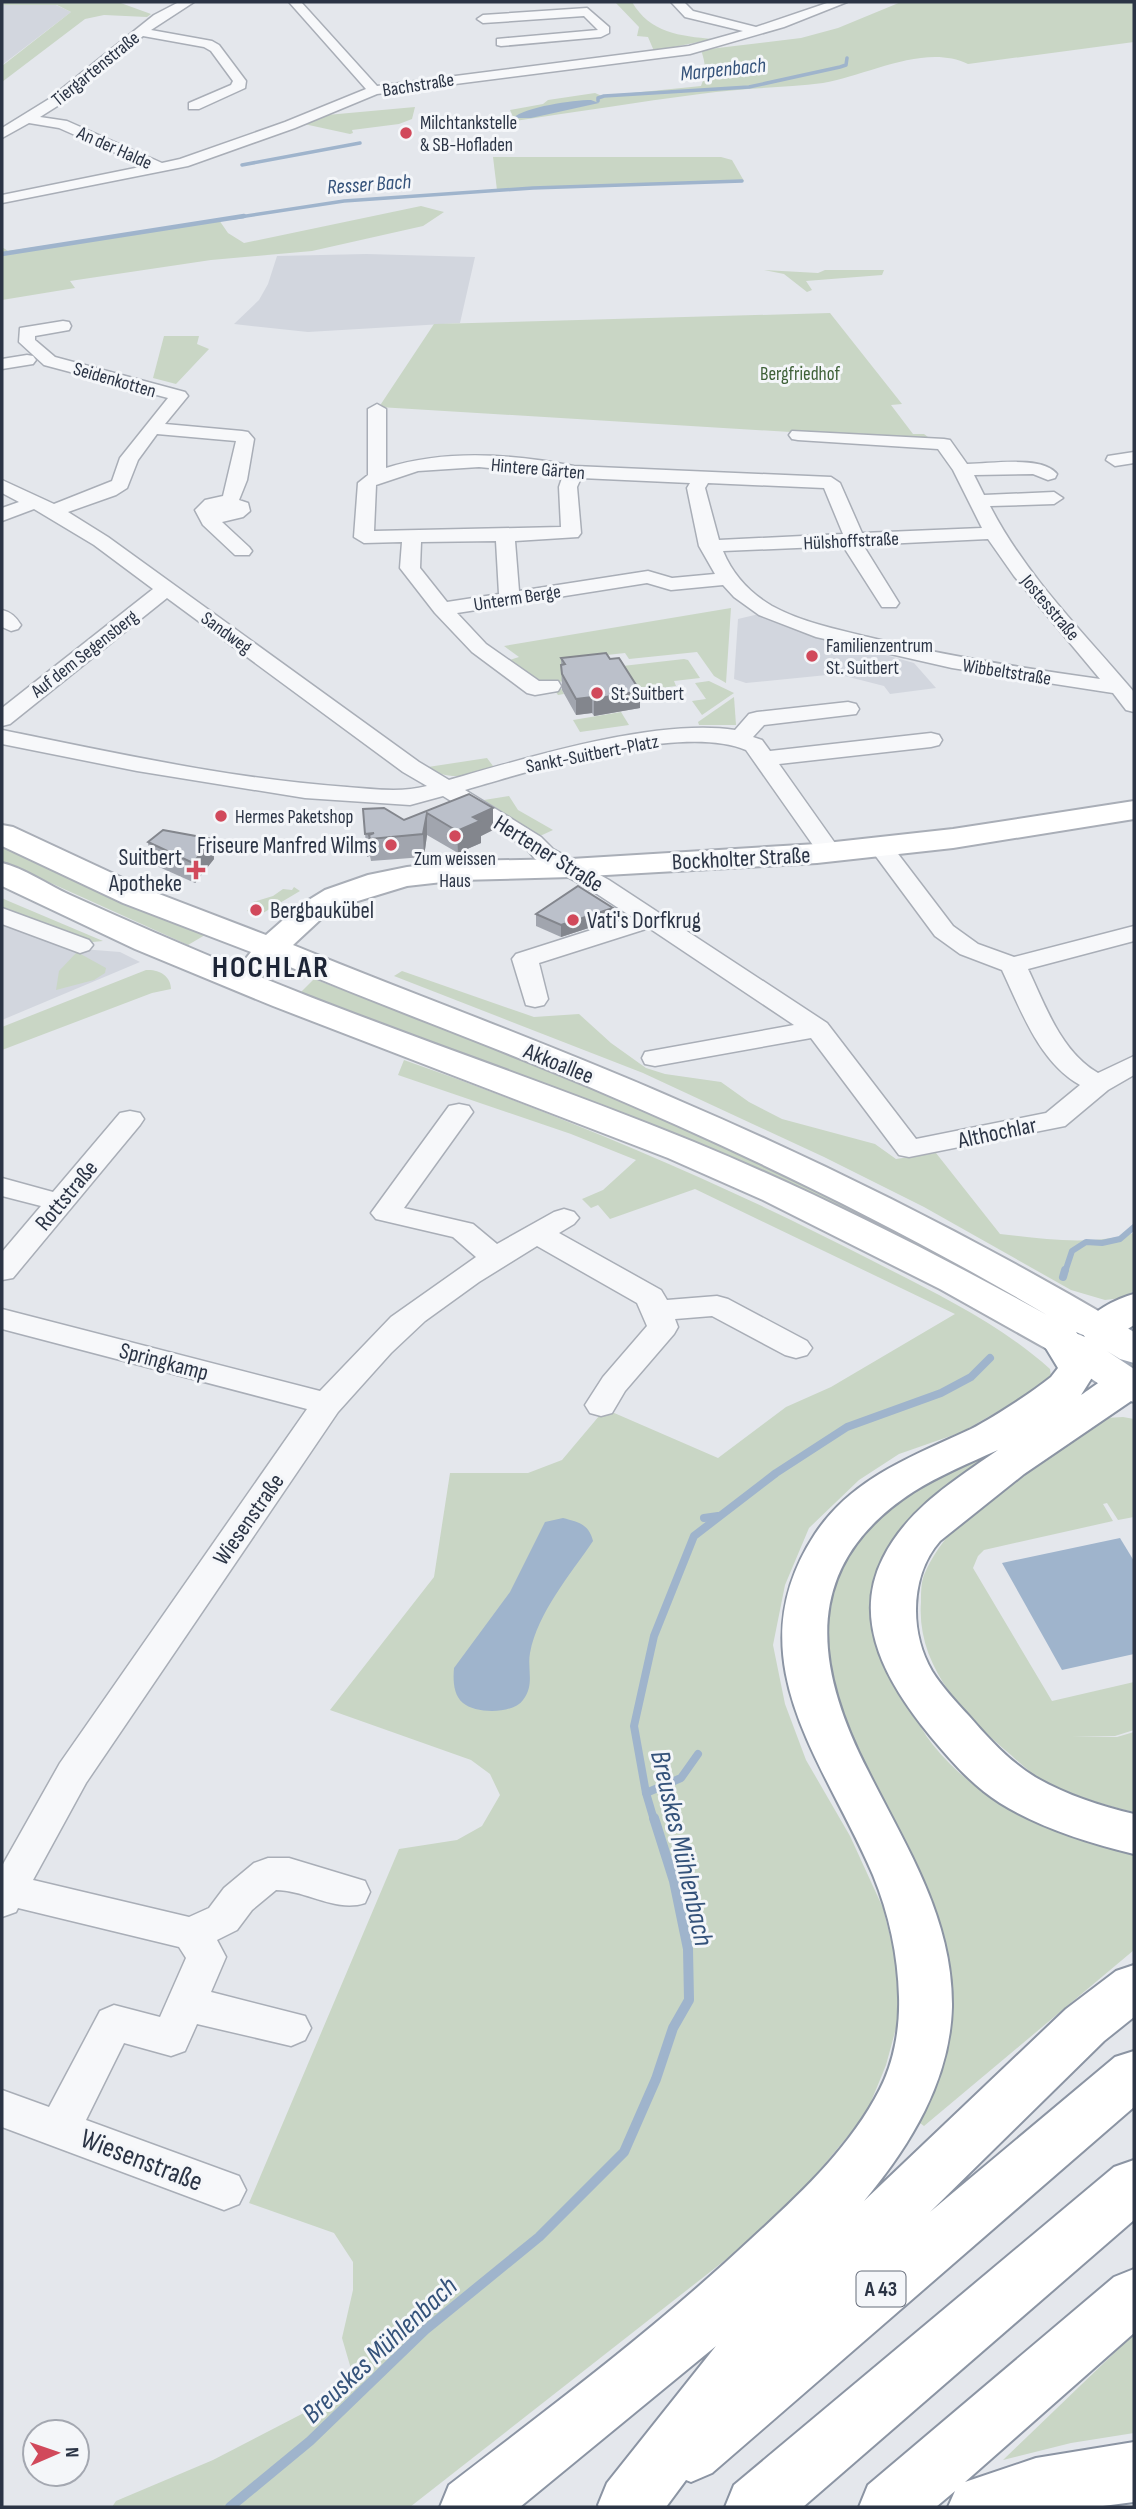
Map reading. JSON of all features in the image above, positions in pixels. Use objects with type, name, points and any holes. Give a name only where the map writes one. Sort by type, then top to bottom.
[{"type":"main road","name":"Bockholter Straße","points":[[272,948],[288,928],[348,892],[416,873],[440,870],[572,868],[830,853],[1134,810]]},
{"type":"main road","name":"Akkoallee","points":[[2,834],[94,877],[224,932],[272,948],[600,1079],[824,1179],[972,1255],[1080,1334]]},
{"type":"main road","name":"Akkoallee","points":[[2,872],[26,887],[147,942],[681,1150],[776,1192],[943,1275],[1080,1334]]},
{"type":"main road","points":[[246,982],[272,948]]},
{"type":"main road","points":[[1080,1334],[1134,1307]]},
{"type":"main road","points":[[1080,1334],[1132,1374],[929,1524],[900,1566],[894,1587],[893,1610],[896,1632],[909,1673],[957,1735],[985,1765],[1004,1781],[1073,1818],[1134,1834]]},
{"type":"main road","points":[[471,2507],[698,2327],[815,2217],[881,2137],[909,2089],[924,2033],[924,1963],[910,1902],[819,1716],[807,1656],[806,1610],[818,1565],[855,1514],[872,1499],[937,1459],[989,1437],[1072,1383],[1078,1368],[1080,1334]]},
{"type":"main road","points":[[628,2506],[749,2351],[1085,2025],[1134,1987]]},
{"type":"main road","name":"A 43","points":[[628,2506],[1134,2074]]},
{"type":"main road","points":[[756,2507],[1134,2185]]},
{"type":"main road","points":[[890,2507],[1134,2296]]},
{"type":"main road","points":[[979,2507],[1021,2491],[1103,2475],[1134,2472]]},
{"type":"street","name":"Tiergartenstraße","points":[[2,134],[74,88],[172,8],[188,2]]},
{"type":"street","points":[[295,2],[374,90]]},
{"type":"street","points":[[677,2],[689,14],[758,31]]},
{"type":"street","points":[[814,2],[836,3]]},
{"type":"street","name":"Bachstraße","points":[[2,199],[183,163],[290,125],[374,90],[511,56],[690,50],[758,31],[836,3]]},
{"type":"street","points":[[587,12],[591,13],[605,30],[511,56],[479,15],[587,12]]},
{"type":"street","points":[[141,32],[208,44],[215,48],[239,81],[240,85],[236,88],[194,106]]},
{"type":"street","name":"An der Halde","points":[[27,119],[62,124],[161,167]]},
{"type":"street","name":"Seidenkotten","points":[[49,360],[27,342],[26,332],[63,327]]},
{"type":"street","name":"Seidenkotten","points":[[2,364],[49,360],[179,396],[152,428]]},
{"type":"street","points":[[377,409],[377,477],[367,483],[364,537],[571,533],[568,487],[574,472]]},
{"type":"street","points":[[2,515],[109,491],[120,484],[129,458],[152,428],[242,436],[245,439],[237,481],[234,495],[228,502],[236,503],[241,507],[240,511],[225,516],[208,513],[210,521],[242,551]]},
{"type":"street","name":"Jostesstraße","points":[[798,435],[944,444],[962,470],[994,533],[1021,572],[1134,705]]},
{"type":"street","name":"Hintere Gärten","points":[[377,477],[424,464],[503,464],[552,467],[574,472],[831,483],[854,538]]},
{"type":"street","points":[[962,470],[1047,485],[979,502]]},
{"type":"street","name":"Wibbeltstraße","points":[[701,479],[696,488],[709,546],[728,579],[740,593],[758,606],[814,630],[916,657],[1120,688]]},
{"type":"street","name":"Sandweg","points":[[2,486],[44,507],[167,588],[411,767],[446,788]]},
{"type":"street","name":"Hülshoffstraße","points":[[709,546],[994,533]]},
{"type":"street","points":[[505,534],[509,598]]},
{"type":"street","points":[[412,536],[410,568],[442,609]]},
{"type":"street","points":[[854,538],[853,547],[889,603]]},
{"type":"street","name":"Unterm Berge","points":[[442,609],[648,577],[671,584],[728,579]]},
{"type":"street","name":"Auf dem Segensberg","points":[[2,719],[167,588]]},
{"type":"street","name":"Unterm Berge","points":[[442,609],[479,648],[535,688],[550,686]]},
{"type":"street","points":[[830,853],[754,745],[741,737],[757,719],[848,709]]},
{"type":"street","name":"Sankt-Suitbert-Platz","points":[[446,788],[556,757],[621,745],[711,733],[741,737]]},
{"type":"street","points":[[2,737],[110,760],[305,791],[410,798],[446,788]]},
{"type":"street","points":[[763,758],[931,740]]},
{"type":"street","name":"Hertener Straße","points":[[446,788],[533,842],[544,854],[572,868],[652,919],[818,1029],[909,1149],[925,1146]]},
{"type":"street","points":[[881,847],[944,932],[969,949],[1013,965],[1134,933]]},
{"type":"street","points":[[2,915],[79,945]]},
{"type":"street","points":[[535,999],[525,959],[652,919]]},
{"type":"street","points":[[1013,965],[1059,1053],[1077,1072],[1098,1084]]},
{"type":"street","points":[[656,1058],[818,1029]]},
{"type":"street","name":"Althochlar","points":[[925,1146],[1055,1120],[1098,1084],[1134,1064]]},
{"type":"street","points":[[459,1112],[386,1213],[463,1230],[496,1258]]},
{"type":"street","name":"Rottstraße","points":[[2,1271],[130,1119]]},
{"type":"street","points":[[2,1187],[60,1202]]},
{"type":"street","name":"Wiesenstraße","points":[[60,2128],[114,2023],[171,2038],[206,1957],[192,1934],[5,1896],[73,1773],[327,1404],[371,1355],[412,1316],[496,1258],[550,1226],[650,1297],[656,1311]]},
{"type":"street","points":[[601,1405],[614,1384],[663,1327],[656,1311],[717,1306],[796,1348]]},
{"type":"street","name":"Springkamp","points":[[2,1319],[327,1404]]},
{"type":"street","points":[[192,1934],[223,1919],[238,1899],[268,1874],[289,1874],[351,1892]]},
{"type":"street","points":[[186,2004],[291,2028]]},
{"type":"street","name":"Wiesenstraße","points":[[2,2108],[224,2190]]},
{"type":"shaded area","points":[[2,5],[56,5],[71,12],[2,65]]},
{"type":"shaded area","points":[[366,254],[475,257],[460,323],[308,332],[234,324],[259,300],[268,284],[277,256]]},
{"type":"shaded area","name":"Familienzentrum St. Suitbert","points":[[759,614],[807,633],[914,663],[936,688],[890,694],[884,686],[837,674],[746,683],[734,679],[738,619]]},
{"type":"shaded area","points":[[2,921],[82,949],[120,952],[140,962],[2,1020]]},
{"type":"green space","points":[[2,2],[118,2],[151,14],[147,17],[104,15],[85,19],[2,82],[2,66],[71,12],[57,5],[2,5]]},
{"type":"green space","points":[[615,2],[632,2],[648,20],[667,31],[713,39],[654,51],[648,37],[637,36],[639,27]]},
{"type":"green space","points":[[901,2],[1134,2],[1134,42],[968,64],[951,58],[914,59],[823,83],[715,92],[515,121],[510,110],[543,104],[548,100],[595,93],[602,96],[701,86],[705,68],[701,50],[801,38],[838,28]]},
{"type":"green space","points":[[415,107],[412,119],[399,124],[352,130],[353,133],[350,134],[304,124],[327,115]]},
{"type":"green space","points":[[493,157],[721,157],[732,160],[744,181],[497,190]]},
{"type":"green space","points":[[421,206],[444,212],[423,226],[312,251],[211,260],[70,281],[75,288],[2,300],[2,247],[8,251],[219,220],[228,233],[244,243]]},
{"type":"green space","points":[[764,270],[818,273],[825,270],[884,270],[882,275],[806,281],[812,290],[807,292],[784,274]]},
{"type":"green space","name":"Bergfriedhof","points":[[830,313],[902,404],[891,405],[913,434],[924,434],[928,437],[922,440],[379,407],[434,324]]},
{"type":"green space","points":[[164,336],[199,336],[197,344],[209,349],[176,384],[153,378]]},
{"type":"green space","points":[[731,608],[726,683],[714,676],[697,652],[629,659],[625,653],[598,656],[565,681],[558,682],[564,694],[558,695],[551,685],[538,685],[506,661],[519,657],[504,646]]},
{"type":"green space","points":[[688,660],[700,678],[674,681],[676,686],[630,692],[605,668]]},
{"type":"green space","points":[[709,681],[734,693],[702,715],[692,701],[706,699],[695,683]]},
{"type":"green space","points":[[734,697],[736,725],[699,725],[698,722]]},
{"type":"green space","points":[[621,712],[629,725],[580,732],[573,720]]},
{"type":"green space","points":[[487,758],[493,766],[491,770],[467,775],[451,776],[428,767]]},
{"type":"green space","points":[[509,796],[518,810],[553,830],[540,836],[484,800]]},
{"type":"green space","points":[[2,840],[210,932],[188,945],[2,861]]},
{"type":"green space","points":[[294,887],[300,891],[263,913],[247,911],[253,902],[273,896],[283,889],[292,890]]},
{"type":"green space","points":[[2,898],[103,941],[82,943],[2,911]]},
{"type":"green space","points":[[77,952],[106,968],[105,973],[94,980],[56,990],[59,971]]},
{"type":"green space","points":[[146,970],[163,974],[169,980],[171,989],[152,993],[2,1050],[2,1027]]},
{"type":"green space","points":[[402,971],[534,1017],[579,1014],[611,1043],[646,1068],[665,1074],[721,1082],[749,1102],[782,1119],[875,1144],[896,1159],[936,1153],[1000,1234],[1084,1240],[1134,1233],[1134,1291],[1122,1298],[1105,1300],[1071,1290],[924,1207],[824,1157],[643,1073],[394,976]]},
{"type":"green space","points":[[314,979],[542,1067],[787,1170],[1049,1310],[1134,1364],[1134,1374],[1045,1319],[812,1194],[727,1155],[298,995]]},
{"type":"green space","points":[[404,1060],[640,1151],[812,1230],[940,1295],[1008,1336],[1050,1369],[1052,1383],[1035,1399],[1026,1395],[962,1432],[899,1454],[859,1480],[809,1528],[785,1585],[773,1645],[785,1704],[806,1760],[850,1836],[883,1908],[898,1968],[898,2021],[886,2065],[866,2114],[809,2183],[747,2243],[410,2507],[112,2507],[116,2501],[213,2460],[356,2386],[342,2338],[353,2290],[353,2262],[334,2233],[249,2203],[399,1849],[457,1840],[482,1826],[500,1795],[490,1774],[471,1760],[330,1710],[434,1577],[450,1473],[528,1473],[562,1460],[605,1409],[718,1458],[786,1407],[831,1387],[955,1314],[695,1189],[610,1219],[598,1205],[591,1208],[582,1199],[603,1190],[636,1160],[571,1134],[398,1075]]},
{"type":"green space","points":[[1071,1396],[947,1491],[892,1670],[927,1737],[954,1767],[976,1786],[999,1802],[1050,1826],[1134,1849],[1134,1950],[924,2126],[920,2123],[945,2058],[950,2012],[827,1704],[824,1590],[878,1510]]},
{"type":"green space","points":[[1106,1418],[1134,1419],[1134,1517],[1118,1520],[1107,1503],[1103,1504],[1113,1521],[984,1550],[973,1568],[1052,1701],[1134,1682],[1134,1730],[1115,1736],[1072,1737],[1117,1737],[1134,1732],[1134,1812],[1100,1803],[1040,1779],[977,1724],[947,1688],[926,1648],[921,1592],[924,1575],[938,1550],[956,1526],[978,1505],[1029,1467]]},
{"type":"green space","points":[[1134,2334],[1134,2433],[1071,2443],[1003,2460]]},
{"type":"water","points":[[591,100],[599,103],[531,118],[513,118],[538,107]]},
{"type":"water","points":[[563,1518],[586,1527],[593,1541],[556,1594],[540,1623],[530,1653],[530,1683],[527,1694],[518,1705],[503,1710],[485,1711],[469,1707],[460,1700],[455,1691],[454,1668],[510,1592],[545,1522]]},
{"type":"water","points":[[1120,1538],[1134,1561],[1134,1654],[1062,1670],[1002,1563]]},
{"type":"building","points":[[606,653],[610,659],[619,658],[640,691],[594,699],[576,699],[562,674],[561,665],[565,664],[561,658]]},
{"type":"building","points":[[469,794],[493,808],[473,817],[480,821],[457,831],[427,813],[423,834],[370,839],[369,835],[374,833],[365,834],[363,809],[384,808],[404,820]]},
{"type":"building","points":[[163,830],[212,839],[193,863],[148,842]]},
{"type":"building","points":[[578,886],[613,908],[561,925],[536,914]]},
{"type":"waterway","name":"Marpenbach","points":[[598,101],[598,98],[604,96],[749,87],[840,67],[846,65],[847,58]]},
{"type":"waterway","name":"Marpenbach","points":[[242,165],[360,143]]},
{"type":"waterway","name":"Resser Bach","points":[[233,218],[344,201],[533,188],[742,181]]},
{"type":"waterway","name":"Resser Bach","points":[[2,254],[244,216]]},
{"type":"waterway","name":"Breuskes Mühlenbach","points":[[1065,1272],[1072,1251],[1086,1242],[1102,1243],[1120,1239],[1134,1227]]},
{"type":"waterway","name":"Breuskes Mühlenbach","points":[[1063,1277],[1065,1270]]},
{"type":"waterway","name":"Breuskes Mühlenbach","points":[[646,1793],[634,1726],[654,1636],[694,1536],[776,1473],[847,1427],[941,1393],[971,1377],[990,1358]]},
{"type":"waterway","points":[[704,1518],[718,1516]]},
{"type":"waterway","points":[[646,1793],[681,1778],[698,1754]]},
{"type":"waterway","name":"Breuskes Mühlenbach","points":[[646,1793],[654,1820]]},
{"type":"waterway","name":"Breuskes Mühlenbach","points":[[230,2507],[310,2441],[425,2330],[539,2237],[624,2152],[656,2079],[673,2028],[689,2000],[688,1949],[674,1881],[654,1818]]},
{"type":"place","name":"Milchtankstelle & SB-Hofladen","points":[[406,133]]},
{"type":"place","name":"Familienzentrum St. Suitbert","points":[[812,656]]},
{"type":"place","name":"St. Suitbert","points":[[597,693]]},
{"type":"place","name":"Hermes Paketshop","points":[[221,816]]},
{"type":"place","name":"Zum weissen Haus","points":[[455,836]]},
{"type":"place","name":"Friseure Manfred Wilms","points":[[391,845]]},
{"type":"place","name":"Suitbert Apotheke","points":[[196,870]]},
{"type":"place","name":"Bergbaukübel","points":[[256,910]]},
{"type":"place","name":"Vati's Dorfkrug","points":[[573,920]]},
{"type":"district","name":"HOCHLAR","points":[[271,967]]}]
